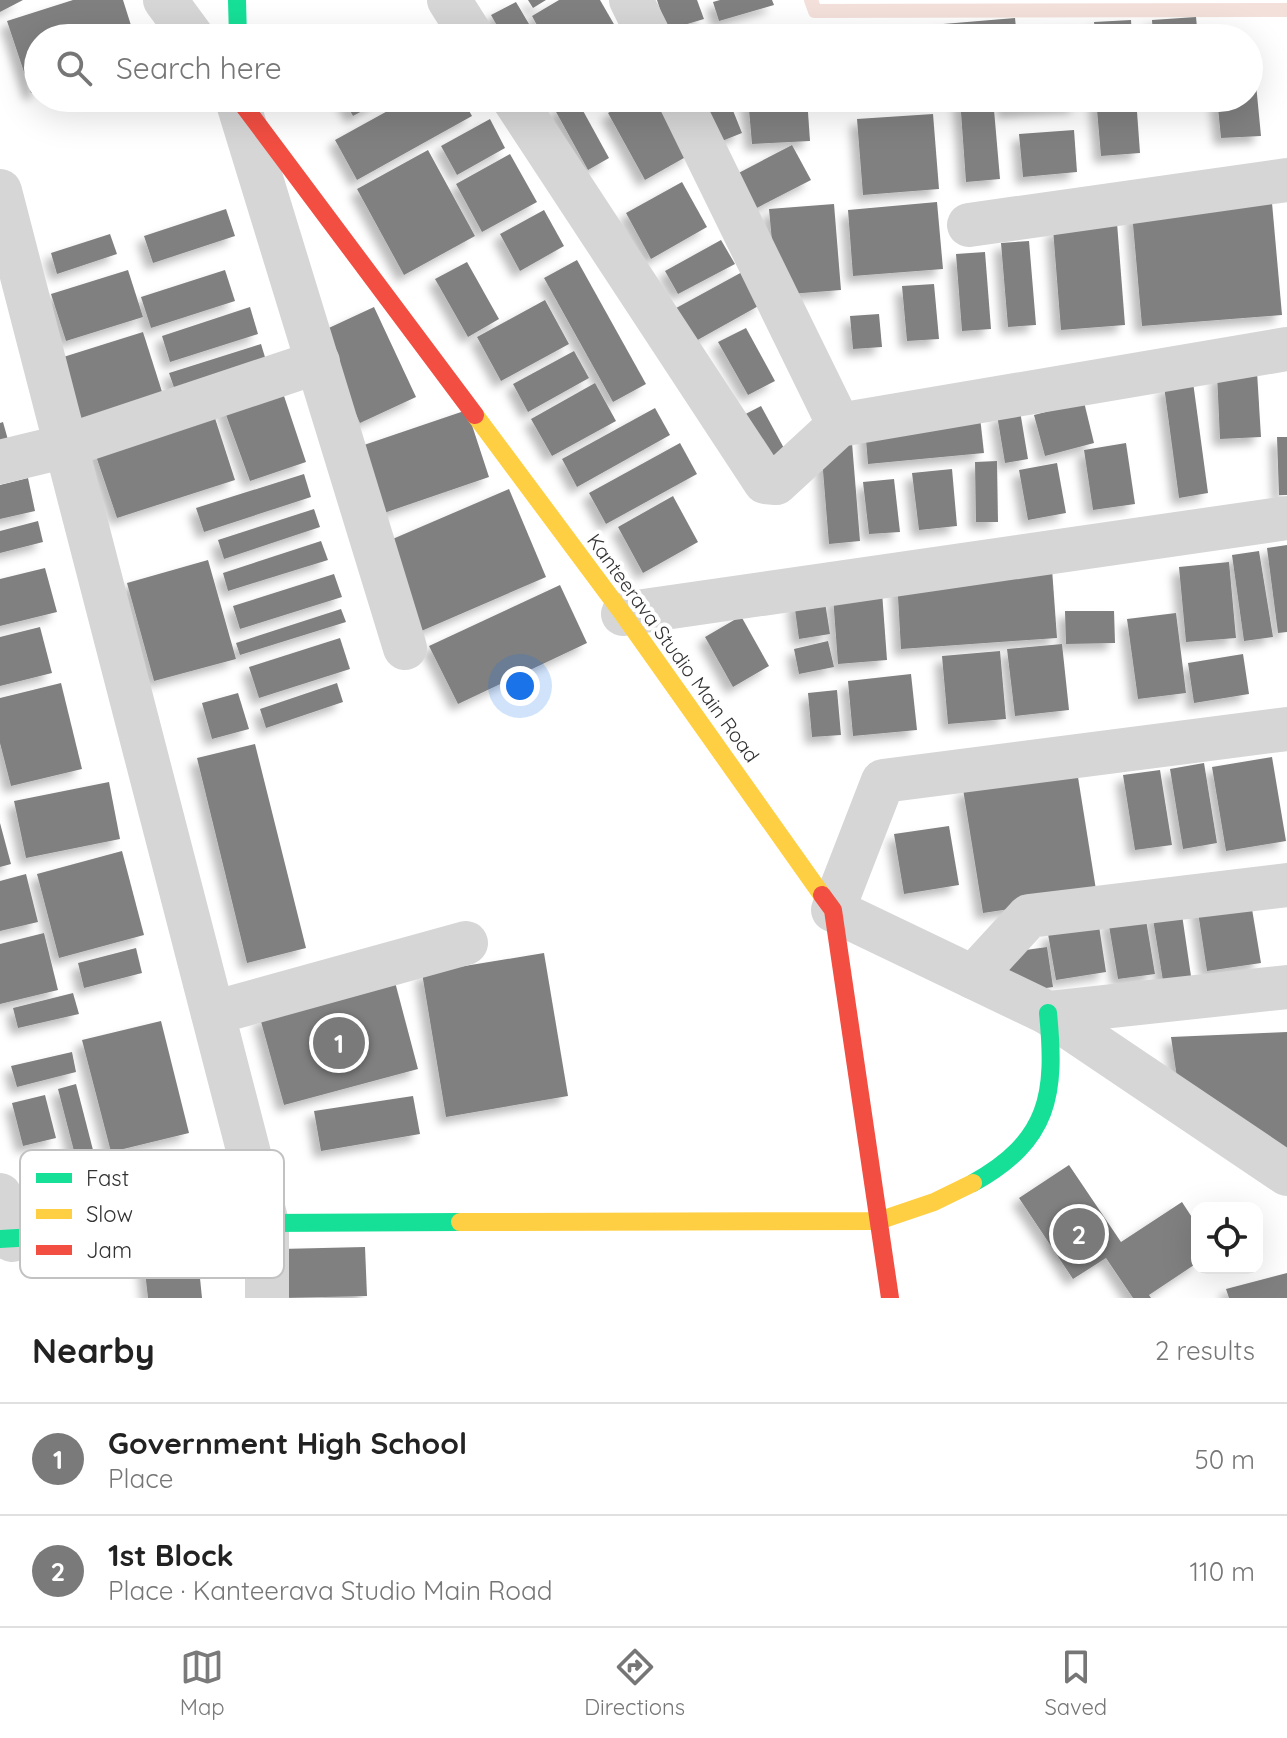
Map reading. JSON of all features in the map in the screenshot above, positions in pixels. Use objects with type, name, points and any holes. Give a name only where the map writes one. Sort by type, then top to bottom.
[{"type":"street","points":[[165,0],[183,24]]},
{"type":"street","points":[[237,0],[238,24]]},
{"type":"street","points":[[449,0],[464,24]]},
{"type":"street","points":[[631,0],[643,24]]},
{"type":"street","points":[[241,112],[405,648]]},
{"type":"street","name":"Kanteerava Studio Main Road","points":[[247,112],[623,614],[833,910],[890,1298]]},
{"type":"street","points":[[522,112],[757,475],[765,482],[776,483],[839,425],[1287,349]]},
{"type":"street","points":[[686,112],[839,425]]},
{"type":"street","points":[[969,225],[1287,180]]},
{"type":"street","points":[[0,191],[248,1150]]},
{"type":"street","points":[[0,462],[66,446],[318,362]]},
{"type":"street","points":[[623,614],[1287,518]]},
{"type":"street","points":[[1287,729],[883,781],[833,910],[1048,1013],[1287,1174]]},
{"type":"street","points":[[973,977],[1029,916],[1287,885]]},
{"type":"street","points":[[213,1013],[466,943]]},
{"type":"street","points":[[1048,1013],[1287,987]]},
{"type":"street","points":[[284,1223],[878,1221],[962,1191],[1010,1160],[1037,1129],[1052,1081],[1048,1013]]},
{"type":"street","points":[[0,1195],[6,1239]]},
{"type":"building","points":[[0,0],[23,0],[0,12]]},
{"type":"building","points":[[73,0],[123,0],[131,24],[24,24],[24,72],[7,21]]},
{"type":"building","points":[[528,0],[546,0],[533,8]]},
{"type":"building","points":[[559,0],[600,0],[614,24],[536,24],[532,16]]},
{"type":"building","points":[[657,0],[697,0],[704,19],[687,24],[665,24]]},
{"type":"building","points":[[772,0],[774,5],[719,21],[713,2]]},
{"type":"building","points":[[516,2],[529,24],[496,24],[491,15]]},
{"type":"building","points":[[1196,17],[1197,24],[1152,24],[1152,20]]},
{"type":"building","points":[[1015,18],[1016,24],[943,24]]},
{"type":"building","points":[[1131,20],[1131,24],[1094,24]]},
{"type":"building","points":[[386,112],[470,112],[472,116],[357,180],[335,140]]},
{"type":"building","points":[[556,112],[584,112],[609,158],[588,170]]},
{"type":"building","points":[[667,112],[691,154],[645,180],[608,113]]},
{"type":"building","points":[[699,112],[734,112],[742,133],[712,145]]},
{"type":"building","points":[[749,112],[808,112],[810,141],[752,144]]},
{"type":"building","points":[[961,112],[994,112],[1000,179],[966,182]]},
{"type":"building","points":[[1097,112],[1137,112],[1140,153],[1101,156]]},
{"type":"building","points":[[1218,112],[1259,112],[1261,136],[1221,138]]},
{"type":"building","points":[[933,114],[939,189],[863,195],[857,119]]},
{"type":"building","points":[[490,119],[505,148],[457,175],[441,146]]},
{"type":"building","points":[[1074,130],[1077,172],[1023,177],[1019,134]]},
{"type":"building","points":[[792,145],[811,180],[747,213],[729,178]]},
{"type":"building","points":[[428,150],[475,236],[404,275],[357,189]]},
{"type":"building","points":[[510,154],[537,202],[482,232],[456,184]]},
{"type":"building","points":[[682,182],[707,227],[651,259],[626,213]]},
{"type":"building","points":[[937,202],[943,269],[853,276],[848,210]]},
{"type":"building","points":[[1272,203],[1282,315],[1142,326],[1132,213]]},
{"type":"building","points":[[834,204],[841,290],[777,295],[769,209]]},
{"type":"building","points":[[226,209],[235,236],[153,263],[144,236]]},
{"type":"building","points":[[544,210],[564,246],[520,271],[500,234]]},
{"type":"building","points":[[1117,223],[1125,325],[1061,330],[1053,229]]},
{"type":"building","points":[[110,234],[117,254],[57,274],[51,253]]},
{"type":"building","points":[[721,240],[735,264],[678,294],[665,271]]},
{"type":"building","points":[[1029,241],[1036,325],[1008,327],[1001,243]]},
{"type":"building","points":[[985,252],[991,329],[962,331],[956,254]]},
{"type":"building","points":[[577,260],[646,384],[613,402],[544,278]]},
{"type":"building","points":[[467,262],[499,319],[468,337],[435,279]]},
{"type":"building","points":[[128,270],[143,317],[66,341],[51,294]]},
{"type":"building","points":[[225,270],[235,301],[151,328],[141,297]]},
{"type":"building","points":[[744,271],[762,304],[685,347],[667,313]]},
{"type":"building","points":[[934,284],[939,339],[907,341],[902,286]]},
{"type":"building","points":[[545,300],[569,344],[501,381],[477,337]]},
{"type":"building","points":[[250,307],[258,334],[170,362],[162,336]]},
{"type":"building","points":[[374,307],[416,397],[360,423],[318,333]]},
{"type":"building","points":[[879,314],[882,347],[853,349],[850,316]]},
{"type":"building","points":[[746,328],[775,381],[748,395],[718,342]]},
{"type":"building","points":[[143,332],[164,398],[80,425],[57,359]]},
{"type":"building","points":[[261,344],[268,367],[177,396],[169,373]]},
{"type":"building","points":[[574,351],[589,378],[528,412],[513,384]]},
{"type":"building","points":[[1257,372],[1261,437],[1220,439],[1217,374]]},
{"type":"building","points":[[279,381],[306,462],[250,481],[221,401]]},
{"type":"building","points":[[1193,382],[1208,493],[1179,498],[1164,386]]},
{"type":"building","points":[[595,383],[616,421],[552,456],[531,419]]},
{"type":"building","points":[[1084,402],[1094,443],[1045,456],[1034,415]]},
{"type":"building","points":[[761,406],[785,450],[761,463],[736,419]]},
{"type":"building","points":[[655,408],[670,435],[577,487],[562,459]]},
{"type":"building","points":[[212,409],[235,480],[117,518],[93,447]]},
{"type":"building","points":[[467,410],[489,477],[384,513],[361,446]]},
{"type":"building","points":[[1020,411],[1028,459],[1005,463],[997,415]]},
{"type":"building","points":[[980,417],[984,453],[868,464],[865,427]]},
{"type":"building","points":[[3,422],[10,447],[0,449],[0,423]]},
{"type":"building","points":[[1277,437],[1287,437],[1287,495],[1279,495]]},
{"type":"building","points":[[680,443],[697,474],[606,524],[589,493]]},
{"type":"building","points":[[852,443],[860,541],[829,544],[821,446]]},
{"type":"building","points":[[1126,443],[1135,504],[1093,510],[1084,450]]},
{"type":"building","points":[[997,461],[998,522],[976,522],[975,462]]},
{"type":"building","points":[[1057,463],[1066,513],[1028,520],[1019,470]]},
{"type":"building","points":[[952,469],[957,526],[919,530],[912,473]]},
{"type":"building","points":[[304,474],[311,497],[204,532],[196,508]]},
{"type":"building","points":[[28,478],[35,511],[0,519],[0,485]]},
{"type":"building","points":[[894,479],[900,532],[869,534],[863,482]]},
{"type":"building","points":[[509,489],[546,577],[419,632],[381,544]]},
{"type":"building","points":[[673,496],[698,542],[643,573],[618,527]]},
{"type":"building","points":[[314,509],[320,527],[224,559],[218,540]]},
{"type":"building","points":[[38,521],[43,542],[0,553],[0,531]]},
{"type":"building","points":[[321,541],[328,560],[228,591],[223,573]]},
{"type":"building","points":[[1287,545],[1287,632],[1278,633],[1267,548]]},
{"type":"building","points":[[1259,551],[1273,637],[1244,641],[1232,555]]},
{"type":"building","points":[[208,560],[236,659],[154,681],[127,583]]},
{"type":"building","points":[[1229,562],[1236,638],[1186,642],[1179,567]]},
{"type":"building","points":[[45,568],[57,612],[0,626],[0,579]]},
{"type":"building","points":[[1052,569],[1057,638],[901,649],[897,579]]},
{"type":"building","points":[[334,574],[342,597],[240,629],[233,606]]},
{"type":"building","points":[[560,585],[587,643],[458,704],[429,646]]},
{"type":"building","points":[[882,592],[887,660],[838,664],[833,596]]},
{"type":"building","points":[[824,596],[830,634],[799,639],[794,602]]},
{"type":"building","points":[[341,609],[346,622],[240,655],[236,643]]},
{"type":"building","points":[[1065,611],[1114,611],[1115,643],[1066,644]]},
{"type":"building","points":[[1176,613],[1186,693],[1138,699],[1127,619]]},
{"type":"building","points":[[741,616],[769,666],[733,687],[705,637]]},
{"type":"building","points":[[40,627],[52,673],[0,686],[0,637]]},
{"type":"building","points":[[340,638],[350,669],[259,698],[249,667]]},
{"type":"building","points":[[828,641],[834,667],[799,674],[794,649]]},
{"type":"building","points":[[1062,644],[1069,710],[1015,716],[1007,649]]},
{"type":"building","points":[[1000,651],[1006,719],[948,724],[942,656]]},
{"type":"building","points":[[1243,654],[1249,694],[1194,703],[1188,663]]},
{"type":"building","points":[[911,674],[917,730],[853,736],[848,681]]},
{"type":"building","points":[[61,683],[82,769],[11,786],[0,743],[0,698]]},
{"type":"building","points":[[337,683],[343,702],[266,728],[260,709]]},
{"type":"building","points":[[837,690],[841,735],[812,737],[808,693]]},
{"type":"building","points":[[238,693],[249,729],[212,739],[202,703]]},
{"type":"building","points":[[255,744],[306,948],[247,963],[197,758]]},
{"type":"building","points":[[1272,757],[1286,841],[1226,851],[1212,767]]},
{"type":"building","points":[[1204,763],[1217,843],[1183,849],[1170,769]]},
{"type":"building","points":[[1160,770],[1172,845],[1135,850],[1123,775]]},
{"type":"building","points":[[1077,771],[1097,896],[983,913],[963,789]]},
{"type":"building","points":[[109,782],[120,839],[26,858],[14,801]]},
{"type":"building","points":[[0,823],[11,864],[0,867]]},
{"type":"building","points":[[949,826],[959,885],[904,894],[894,834]]},
{"type":"building","points":[[122,851],[144,935],[59,958],[37,874]]},
{"type":"building","points":[[26,874],[38,922],[0,931],[0,881]]},
{"type":"building","points":[[1249,891],[1261,963],[1207,971],[1196,899]]},
{"type":"building","points":[[1181,908],[1192,983],[1164,987],[1152,913]]},
{"type":"building","points":[[1145,914],[1155,974],[1118,979],[1108,920]]},
{"type":"building","points":[[1099,926],[1106,972],[1056,980],[1048,934]]},
{"type":"building","points":[[44,933],[58,990],[0,1004],[0,944]]},
{"type":"building","points":[[1047,947],[1053,987],[1012,993],[1005,953]]},
{"type":"building","points":[[136,948],[142,973],[84,988],[78,963]]},
{"type":"building","points":[[544,953],[568,1096],[446,1117],[422,973]]},
{"type":"building","points":[[395,982],[418,1069],[284,1105],[260,1018]]},
{"type":"building","points":[[73,993],[79,1014],[18,1028],[13,1008]]},
{"type":"building","points":[[161,1021],[189,1133],[110,1150],[82,1040]]},
{"type":"building","points":[[1287,1032],[1287,1152],[1178,1084],[1171,1037]]},
{"type":"building","points":[[72,1052],[76,1072],[17,1087],[11,1066]]},
{"type":"building","points":[[76,1084],[93,1150],[74,1150],[58,1089]]},
{"type":"building","points":[[45,1095],[56,1138],[23,1146],[12,1103]]},
{"type":"building","points":[[413,1096],[420,1134],[321,1151],[314,1111]]},
{"type":"building","points":[[1069,1165],[1121,1242],[1182,1202],[1191,1216],[1191,1267],[1149,1295],[1151,1298],[1133,1298],[1106,1258],[1073,1279],[1019,1198]]},
{"type":"building","points":[[365,1247],[367,1296],[282,1298],[284,1249]]},
{"type":"building","points":[[1287,1273],[1287,1298],[1229,1298],[1226,1289]]},
{"type":"building","points":[[146,1278],[200,1278],[202,1298],[148,1298]]},
{"type":"waterway","points":[[811,0],[815,11],[1287,10]]},
{"type":"traffic: fast","points":[[237,0],[238,24]]},
{"type":"traffic: fast","points":[[973,1183],[999,1167],[1018,1150],[1033,1132],[1042,1112],[1050,1068],[1048,1013]]},
{"type":"traffic: fast","points":[[284,1223],[460,1222]]},
{"type":"traffic: fast","points":[[0,1239],[20,1238]]},
{"type":"traffic: slow","points":[[475,415],[623,614],[822,895]]},
{"type":"traffic: slow","points":[[460,1222],[878,1221],[934,1202],[973,1183]]},
{"type":"traffic: jam","points":[[248,112],[475,415]]},
{"type":"traffic: jam","points":[[822,895],[833,910],[890,1298]]},
{"type":"place","name":"Government High School","points":[[339,1043]]},
{"type":"place","name":"1st Block","points":[[1079,1234]]}]
